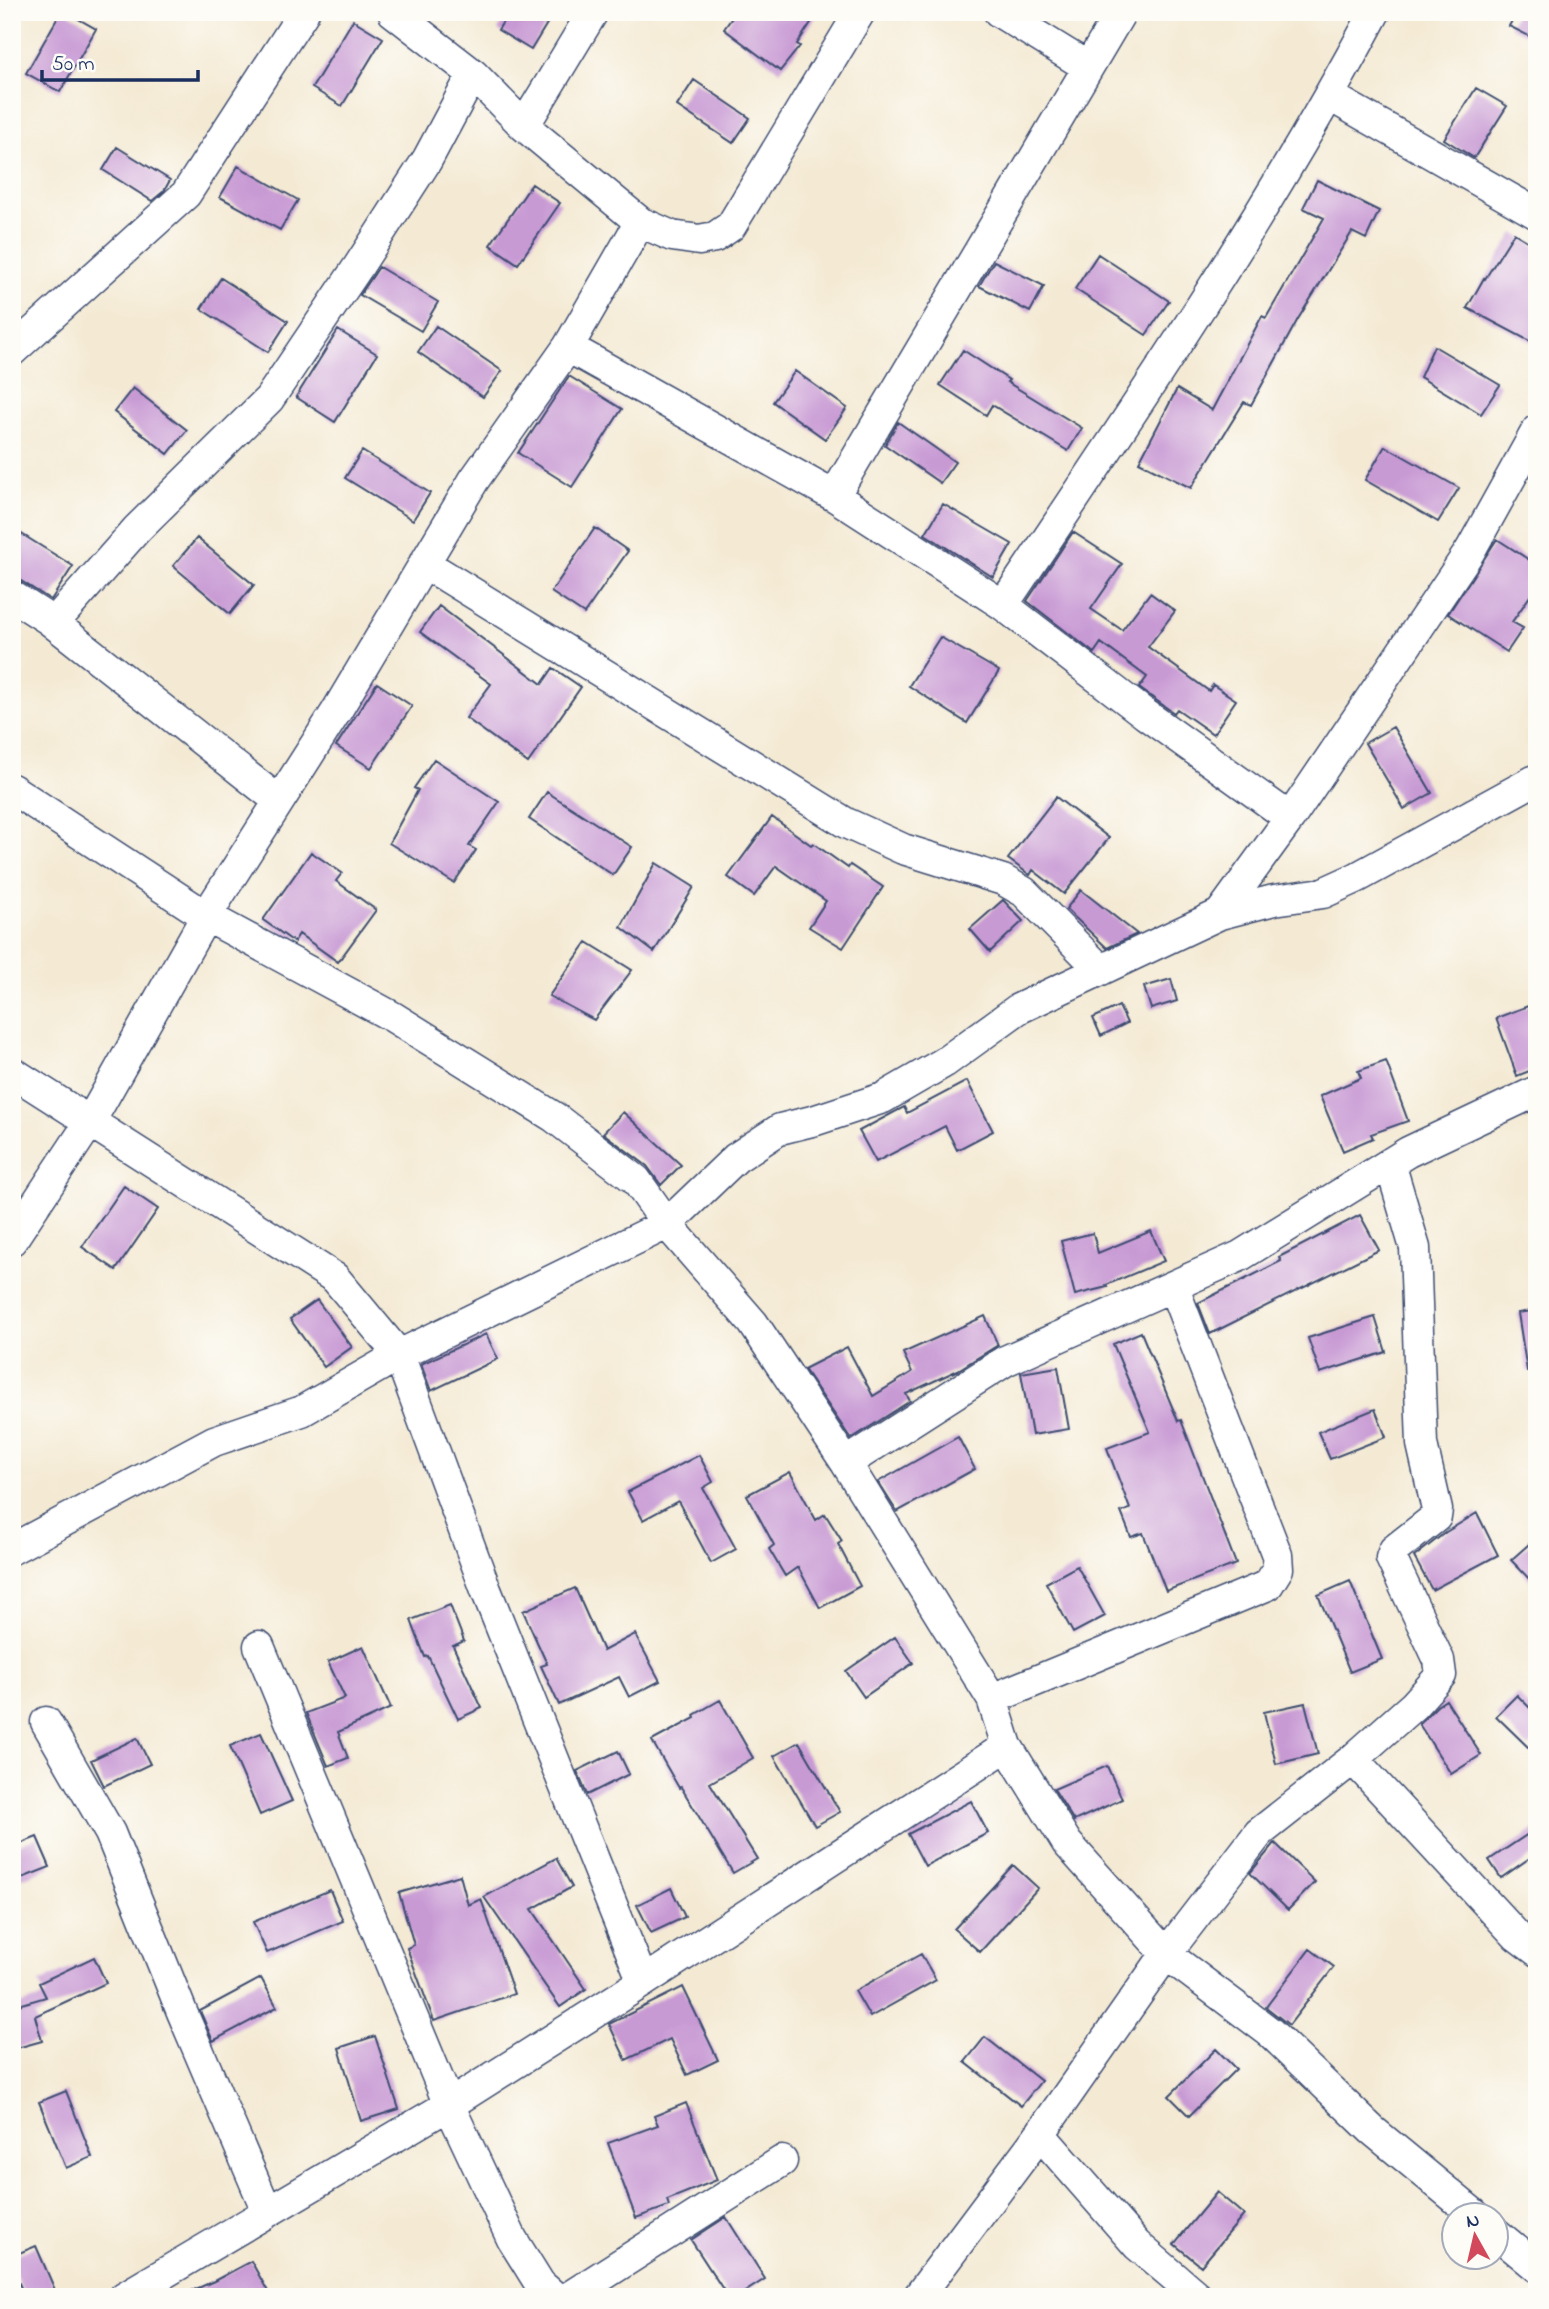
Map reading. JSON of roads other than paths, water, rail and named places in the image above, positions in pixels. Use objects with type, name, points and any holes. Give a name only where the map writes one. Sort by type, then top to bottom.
[{"type":"street","points":[[12,351],[186,194],[304,12]]},
{"type":"street","points":[[393,12],[473,74],[524,126],[640,222],[672,236],[699,240],[715,237],[731,226],[860,12]]},
{"type":"street","points":[[524,126],[593,12]]},
{"type":"street","points":[[999,12],[1088,67]]},
{"type":"street","points":[[834,496],[1121,12]]},
{"type":"street","points":[[1003,605],[1156,379],[1330,96],[1375,12]]},
{"type":"street","points":[[48,618],[60,617],[137,529],[269,399],[427,160],[473,74]]},
{"type":"street","points":[[1330,96],[1537,214]]},
{"type":"street","points":[[12,1240],[90,1122],[206,916],[336,712],[474,480],[568,347],[640,222]]},
{"type":"street","points":[[568,347],[834,496],[1003,605],[1145,715],[1290,818]]},
{"type":"street","points":[[1220,914],[1290,818],[1470,551],[1537,430]]},
{"type":"street","points":[[424,562],[846,823],[903,849],[1003,880],[1024,892],[1101,970]]},
{"type":"street","points":[[12,596],[48,618],[279,801]]},
{"type":"street","points":[[12,1549],[214,1441],[302,1411],[399,1355],[667,1224],[736,1158],[780,1129],[883,1098],[945,1062],[1018,1009],[1220,914],[1274,900],[1323,893],[1356,878],[1537,779]]},
{"type":"street","points":[[12,789],[206,916],[393,1017],[554,1117],[636,1180],[667,1224],[753,1323],[846,1464],[992,1699],[1007,1746],[1067,1843],[1166,1954],[1271,2033],[1373,2130],[1457,2200]]},
{"type":"street","points":[[12,1072],[335,1278],[399,1355],[486,1590],[643,1982]]},
{"type":"street","points":[[846,1464],[1005,1361],[1240,1256],[1408,1152],[1537,1091]]},
{"type":"street","points":[[918,2297],[1040,2134],[1166,1954],[1259,1833],[1353,1759],[1414,1705],[1441,1675],[1439,1660],[1391,1558],[1394,1550],[1436,1517],[1437,1510],[1422,1444],[1415,1248],[1390,1163]]},
{"type":"street","points":[[992,1699],[1268,1585],[1278,1569],[1277,1555],[1173,1286]]},
{"type":"street","points":[[259,1646],[449,2105],[512,2239],[540,2284],[555,2297]]},
{"type":"street","points":[[46,1722],[110,1833],[182,2012],[267,2211]]},
{"type":"street","points":[[124,2297],[449,2105],[1007,1746]]},
{"type":"street","points":[[1353,1759],[1517,1936],[1537,1951]]},
{"type":"street","points":[[1040,2134],[1137,2245],[1198,2297]]},
{"type":"street","points":[[569,2297],[782,2161]]},
{"type":"street","points":[[1510,2245],[1537,2267]]}]
